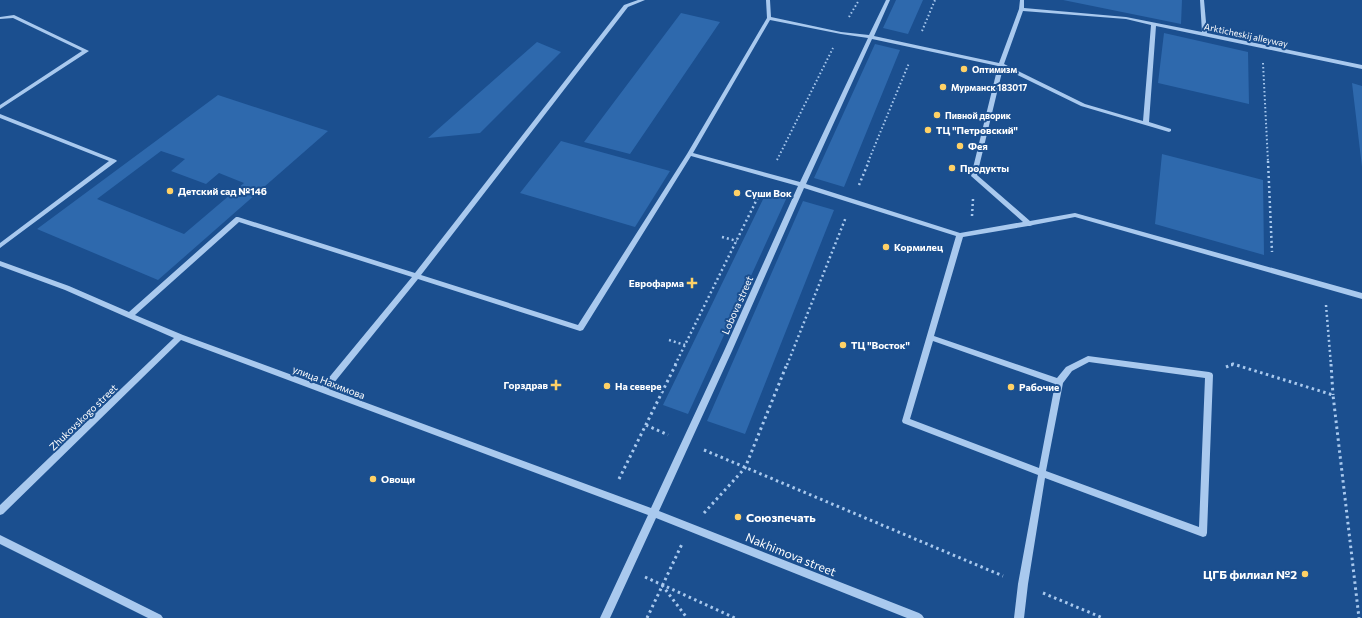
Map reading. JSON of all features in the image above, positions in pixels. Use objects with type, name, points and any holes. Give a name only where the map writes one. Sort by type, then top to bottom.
[{"type":"street","points":[[323,390],[417,275],[626,6],[643,0]]},
{"type":"street","points":[[130,315],[238,219],[580,328],[690,154],[769,18],[768,0]]},
{"type":"street","name":"Lobova street","points":[[605,618],[888,0]]},
{"type":"street","points":[[1022,0],[1001,65],[974,176],[1030,224]]},
{"type":"street","points":[[1202,0],[1205,34]]},
{"type":"street","name":"Arkticheskij alleyway","points":[[1020,9],[1126,18],[1362,68]]},
{"type":"street","points":[[0,18],[14,16],[86,51],[0,107]]},
{"type":"street","points":[[769,18],[841,33],[870,37],[1001,65],[1083,105],[1146,122],[1168,130]]},
{"type":"street","points":[[1146,122],[1154,24]]},
{"type":"street","points":[[0,116],[114,161],[0,246]]},
{"type":"street","points":[[690,154],[802,185],[960,236],[1074,216],[1362,296]]},
{"type":"street","points":[[960,236],[906,421],[1042,473],[1203,533],[1209,375],[1088,359],[1069,369],[1059,382],[1042,473],[1023,584],[1019,618]]},
{"type":"street","name":"улица Нахимова","points":[[0,263],[67,288],[180,337],[654,513]]},
{"type":"street","name":"Zhukovskogo street","points":[[0,511],[180,337]]},
{"type":"street","points":[[930,337],[1059,382]]},
{"type":"street","name":"Nakhimova street","points":[[654,513],[918,618]]},
{"type":"street","points":[[0,539],[158,618]]},
{"type":"path","points":[[610,497],[769,176],[859,0]]},
{"type":"path","points":[[647,618],[690,528],[745,468],[852,201],[935,0]]},
{"type":"path","points":[[1262,47],[1274,272]]},
{"type":"path","points":[[971,234],[974,176]]},
{"type":"path","points":[[722,237],[737,241]]},
{"type":"path","points":[[1324,286],[1333,395],[1359,618]]},
{"type":"path","points":[[669,340],[685,345]]},
{"type":"path","points":[[1209,375],[1233,364],[1333,395]]},
{"type":"path","points":[[646,425],[1103,618]]},
{"type":"path","points":[[627,570],[735,618]]},
{"type":"path","points":[[662,585],[687,618]]},
{"type":"shaded area","points":[[896,0],[923,0],[908,34],[883,28]]},
{"type":"shaded area","points":[[1063,0],[1182,0],[1181,24]]},
{"type":"shaded area","points":[[681,13],[720,22],[630,154],[584,142]]},
{"type":"shaded area","points":[[1164,33],[1248,52],[1249,104],[1158,83]]},
{"type":"shaded area","points":[[537,42],[561,52],[480,133],[428,138]]},
{"type":"shaded area","points":[[875,44],[900,50],[844,187],[814,178]]},
{"type":"shaded area","points":[[1352,83],[1362,86],[1362,167]]},
{"type":"shaded area","points":[[218,95],[328,131],[158,280],[37,229]],"holes":[[[161,151],[185,159],[171,171],[206,184],[219,173],[244,183],[184,234],[97,199]]]},
{"type":"shaded area","points":[[561,141],[670,171],[635,227],[520,193]]},
{"type":"shaded area","points":[[1162,154],[1263,180],[1264,255],[1155,224]]},
{"type":"shaded area","points":[[767,191],[787,197],[688,414],[663,405]]},
{"type":"shaded area","points":[[803,201],[834,210],[745,434],[707,421]]},
{"type":"place","name":"Оптимизм","points":[[964,69]]},
{"type":"place","name":"Мурманск 183017","points":[[943,87]]},
{"type":"place","name":"Пивной дворик","points":[[937,115]]},
{"type":"place","name":"ТЦ \"Петровский\"","points":[[928,130]]},
{"type":"place","name":"Фея","points":[[960,146]]},
{"type":"place","name":"Продукты","points":[[952,168]]},
{"type":"place","name":"Детский сад №146","points":[[170,191]]},
{"type":"place","name":"Суши Вок","points":[[737,193]]},
{"type":"place","name":"Кормилец","points":[[886,247]]},
{"type":"place","name":"Еврофарма","points":[[692,283]]},
{"type":"place","name":"ТЦ \"Восток\"","points":[[843,345]]},
{"type":"place","name":"Горздрав","points":[[556,385]]},
{"type":"place","name":"На севере","points":[[607,386]]},
{"type":"place","name":"Рабочие","points":[[1011,387]]},
{"type":"place","name":"Овощи","points":[[373,479]]},
{"type":"place","name":"Союзпечать","points":[[738,517]]},
{"type":"place","name":"ЦГБ филиал №2","points":[[1305,574]]}]
